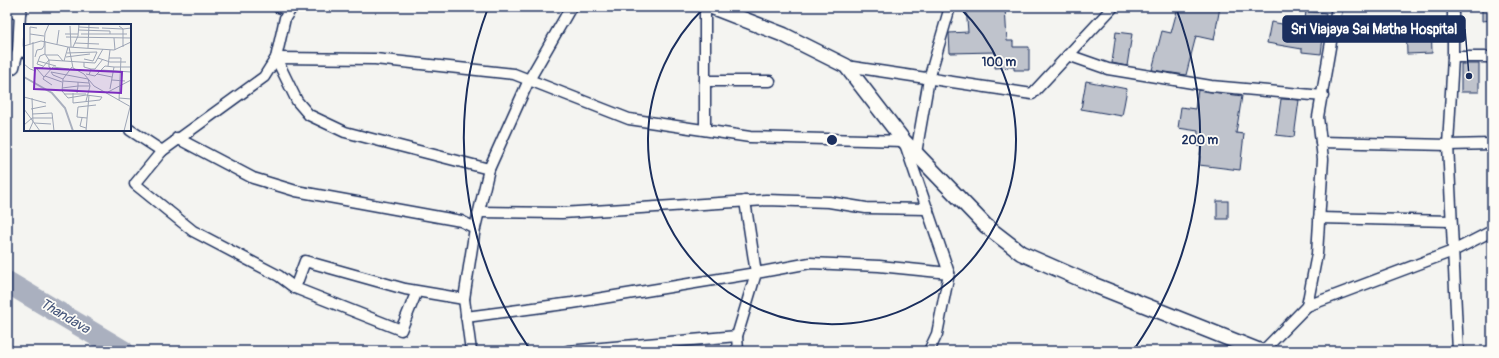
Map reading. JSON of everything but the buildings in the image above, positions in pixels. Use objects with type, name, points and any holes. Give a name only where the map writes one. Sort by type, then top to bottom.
[{"type":"main road","points":[[712,7],[784,35],[846,66],[904,141],[986,226],[1021,253],[1094,285],[1260,351]]},
{"type":"street","points":[[278,7],[291,9],[285,18],[276,58],[264,78],[177,138],[162,151],[134,184],[193,231],[279,276],[295,288],[401,330],[417,291]]},
{"type":"street","points":[[471,351],[464,299],[475,228],[489,169],[529,80],[571,7]]},
{"type":"street","points":[[705,7],[705,130]]},
{"type":"street","points":[[916,153],[929,79],[950,7]]},
{"type":"street","points":[[846,66],[1032,94],[1112,7]]},
{"type":"street","points":[[1307,306],[1317,254],[1323,159],[1318,117],[1323,96],[1337,7]]},
{"type":"street","points":[[1453,7],[1453,57],[1448,145],[1458,351]]},
{"type":"street","points":[[7,12],[21,10],[21,51],[14,67],[10,72],[7,71]]},
{"type":"street","points":[[1068,55],[1108,69],[1211,86],[1323,96]]},
{"type":"street","points":[[1453,57],[1492,57]]},
{"type":"street","points":[[276,58],[375,59],[514,74],[628,119],[750,137],[904,141],[949,273],[937,334],[929,351]]},
{"type":"street","points":[[276,58],[297,101],[309,115],[345,132],[489,169]]},
{"type":"street","points":[[705,81],[770,81]]},
{"type":"street","points":[[131,131],[162,151]]},
{"type":"street","points":[[177,138],[253,178],[296,191],[460,221],[475,228]]},
{"type":"street","points":[[1321,142],[1448,145],[1492,144]]},
{"type":"street","points":[[479,212],[562,213],[745,201],[829,202],[866,208],[928,209]]},
{"type":"street","points":[[738,351],[737,336],[756,273],[745,201]]},
{"type":"street","points":[[1319,218],[1451,221]]},
{"type":"street","points":[[1263,351],[1307,306],[1453,251],[1492,231]]},
{"type":"street","points":[[295,288],[305,261],[417,291],[464,299]]},
{"type":"street","points":[[466,317],[580,302],[810,263],[879,266],[949,273]]},
{"type":"street","points":[[568,351],[737,336]]},
{"type":"waterway","name":"Thandava","points":[[7,282],[123,351]]},
{"type":"place","name":"Sri Viajaya Sai Matha Hospital","points":[[1469,76]]}]
